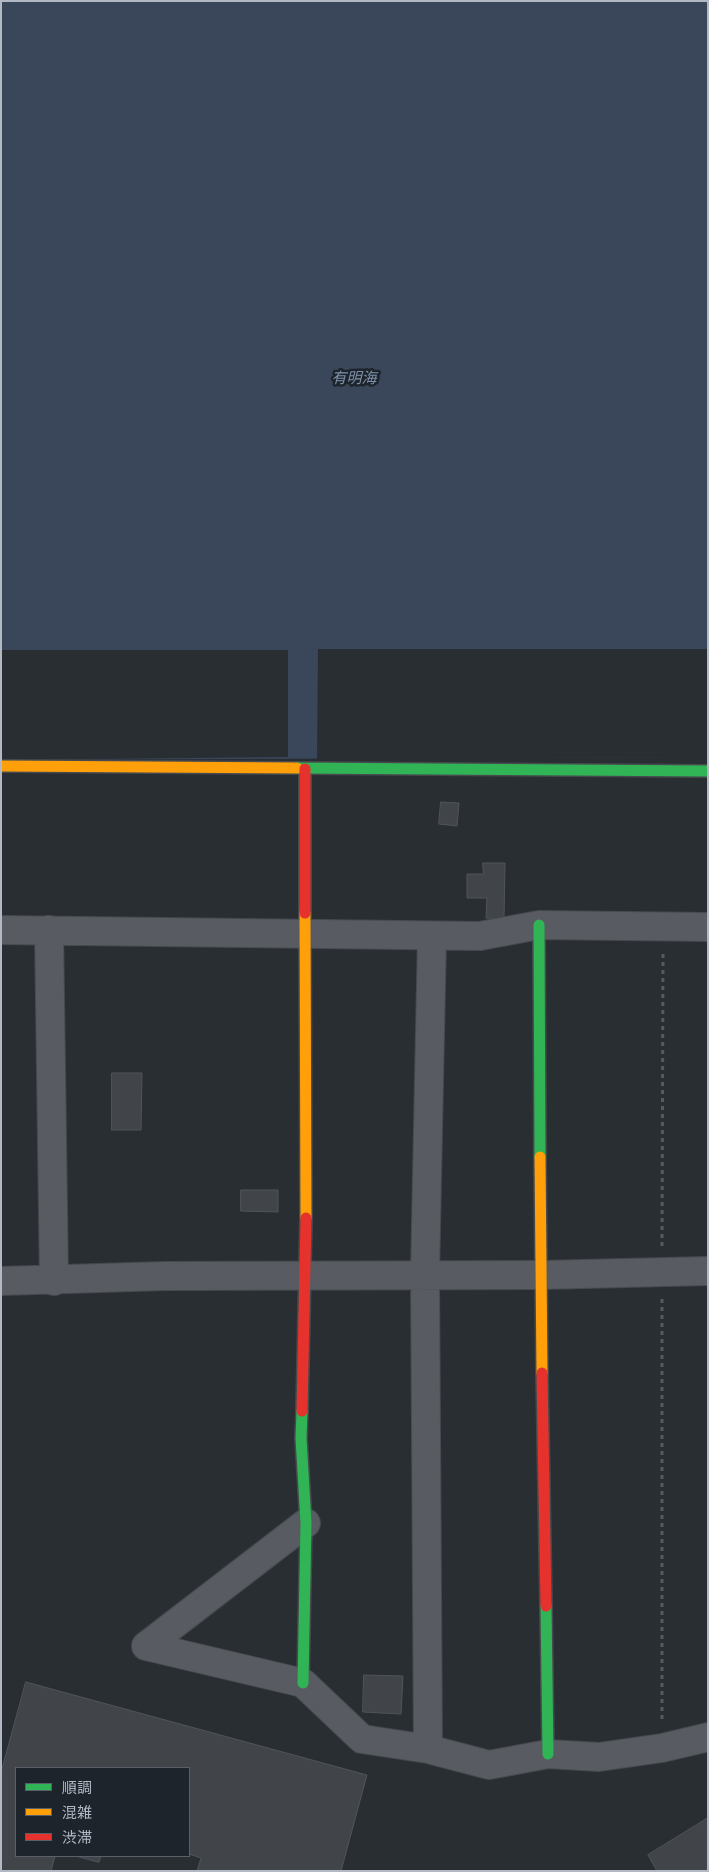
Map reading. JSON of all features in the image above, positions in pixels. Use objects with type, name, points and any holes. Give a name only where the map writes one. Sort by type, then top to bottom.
[{"type":"street","points":[[1,766],[708,772]]},
{"type":"street","points":[[302,1684],[306,1523],[301,1438],[306,1275],[305,768]]},
{"type":"street","points":[[538,925],[548,1754]]},
{"type":"street","points":[[1,930],[480,936],[538,925],[708,927]]},
{"type":"street","points":[[49,930],[54,1280]]},
{"type":"street","points":[[428,1749],[425,1274],[432,936]]},
{"type":"street","points":[[1,1281],[165,1276],[541,1275],[708,1271]]},
{"type":"street","points":[[306,1523],[146,1646],[302,1684],[362,1739],[428,1749],[489,1765],[548,1754],[599,1757],[662,1748],[708,1737]]},
{"type":"path","points":[[662,1748],[663,926]]},
{"type":"water","name":"有明海","points":[[1,1],[708,1],[708,757],[1,760]]},
{"type":"pier","points":[[318,649],[708,649],[708,757],[317,759]]},
{"type":"pier","points":[[1,650],[288,650],[288,757],[1,760]]},
{"type":"building","points":[[441,802],[459,803],[457,826],[439,824]]},
{"type":"building","points":[[483,863],[505,863],[504,919],[486,918],[487,898],[467,898],[467,874],[483,874]]},
{"type":"building","points":[[112,1073],[142,1073],[141,1130],[112,1130]]},
{"type":"building","points":[[241,1190],[278,1190],[278,1212],[241,1211]]},
{"type":"building","points":[[364,1675],[403,1676],[401,1714],[363,1712]]},
{"type":"building","points":[[26,1682],[367,1775],[341,1871],[197,1871],[201,1858],[190,1854],[190,1767],[15,1767],[15,1857],[55,1857],[51,1871],[1,1871],[1,1773]]},
{"type":"building","points":[[708,1818],[708,1871],[657,1871],[648,1855]]},
{"type":"building","points":[[80,1857],[101,1857],[99,1862]]},
{"type":"traffic: fast","points":[[297,768],[708,771]]},
{"type":"traffic: fast","points":[[539,925],[540,1157]]},
{"type":"traffic: fast","points":[[302,1411],[301,1438],[306,1523],[303,1683]]},
{"type":"traffic: fast","points":[[546,1606],[548,1754]]},
{"type":"traffic: slow","points":[[1,766],[297,768]]},
{"type":"traffic: slow","points":[[305,913],[306,1218]]},
{"type":"traffic: slow","points":[[540,1157],[542,1373]]},
{"type":"traffic: jam","points":[[305,769],[305,913]]},
{"type":"traffic: jam","points":[[302,1411],[306,1218]]},
{"type":"traffic: jam","points":[[542,1373],[546,1606]]}]
